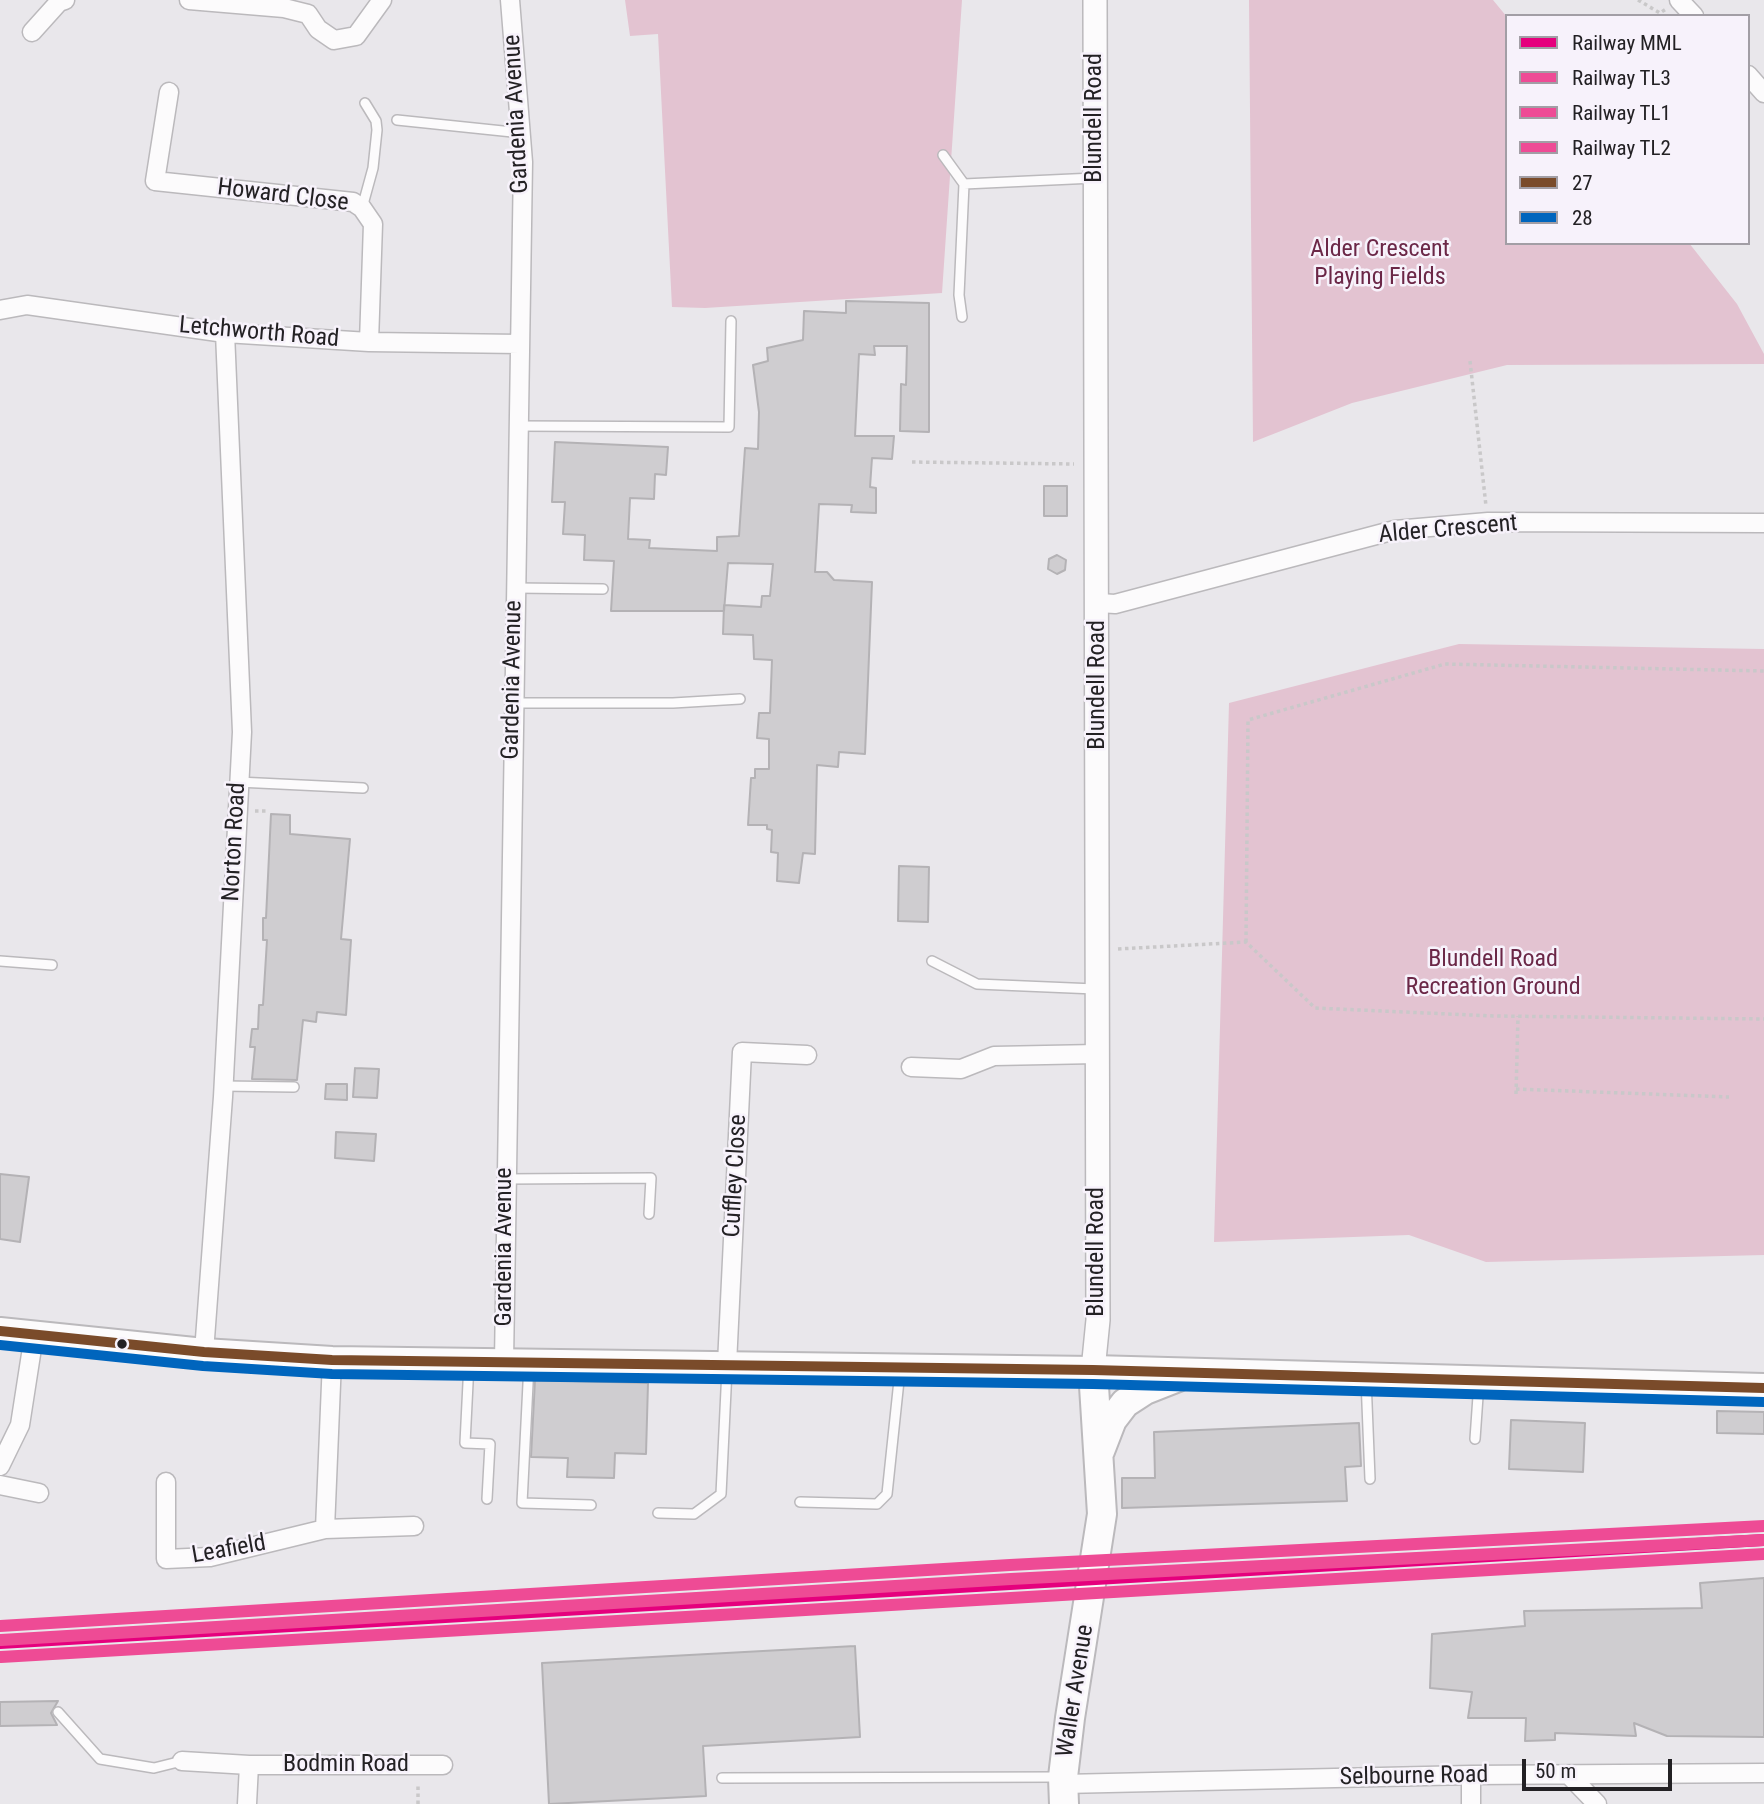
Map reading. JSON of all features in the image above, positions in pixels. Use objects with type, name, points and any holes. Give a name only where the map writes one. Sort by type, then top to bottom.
[{"type":"main road","points":[[0,1331],[204,1352],[332,1360],[900,1366],[1764,1388]]},
{"type":"main road","name":"Waller Avenue","points":[[1064,1789],[1102,1514],[1093,1370]]},
{"type":"main road","points":[[1099,1452],[1112,1420],[1125,1403],[1145,1390],[1186,1373]]},
{"type":"street","points":[[32,32],[59,2],[65,0]]},
{"type":"street","points":[[189,0],[284,8],[308,14],[318,29],[334,40],[356,36],[382,0]]},
{"type":"street","name":"Gardenia Avenue","points":[[510,0],[522,133],[505,1179],[517,1361]]},
{"type":"street","name":"Blundell Road","points":[[1093,1370],[1098,1320],[1099,603],[1095,0]]},
{"type":"street","points":[[1679,1],[1691,14]]},
{"type":"street","points":[[1750,77],[1764,93]]},
{"type":"street","name":"Howard Close","points":[[169,92],[155,181],[353,202],[362,208],[373,224],[369,342]]},
{"type":"street","name":"Letchworth Road","points":[[0,310],[27,305],[225,333],[369,342],[520,344]]},
{"type":"street","name":"Norton Road","points":[[204,1352],[223,1086],[242,732],[225,333]]},
{"type":"street","name":"Alder Crescent","points":[[1099,603],[1115,604],[1395,530],[1488,522],[1764,523]]},
{"type":"street","name":"Cuffley Close","points":[[727,1364],[742,1052],[807,1055]]},
{"type":"street","points":[[911,1067],[961,1069],[994,1056],[1097,1054]]},
{"type":"street","points":[[0,1466],[20,1425],[34,1335]]},
{"type":"street","points":[[326,1529],[332,1360]]},
{"type":"street","name":"Leafield","points":[[166,1482],[166,1559],[210,1557],[326,1529],[414,1526]]},
{"type":"street","points":[[0,1485],[39,1493]]},
{"type":"street","name":"Bodmin Road","points":[[182,1761],[248,1765],[443,1765]]},
{"type":"street","name":"Bodmin Road","points":[[247,1804],[248,1765]]},
{"type":"street","name":"Selbourne Road","points":[[1064,1789],[1471,1774],[1570,1776],[1764,1773]]},
{"type":"street","points":[[1471,1774],[1471,1804]]},
{"type":"street","points":[[1570,1776],[1597,1804]]},
{"type":"lane","points":[[362,208],[373,168],[377,130],[376,121],[365,103]]},
{"type":"lane","points":[[397,120],[522,133]]},
{"type":"lane","points":[[943,155],[964,184],[960,295],[962,317]]},
{"type":"lane","points":[[964,184],[1096,177]]},
{"type":"lane","points":[[517,426],[729,427],[731,321]]},
{"type":"lane","points":[[515,588],[603,589]]},
{"type":"lane","points":[[512,703],[673,703],[740,699]]},
{"type":"lane","points":[[238,782],[363,788]]},
{"type":"lane","points":[[0,961],[52,965]]},
{"type":"lane","points":[[932,961],[977,984],[1097,989]]},
{"type":"lane","points":[[223,1086],[294,1087]]},
{"type":"lane","points":[[505,1179],[650,1178],[649,1214]]},
{"type":"lane","points":[[517,1361],[522,1503],[591,1505]]},
{"type":"lane","points":[[469,1362],[465,1443],[490,1444],[488,1499]]},
{"type":"lane","points":[[658,1513],[694,1514],[721,1494],[727,1364]]},
{"type":"lane","points":[[800,1502],[877,1504],[887,1494],[900,1366]]},
{"type":"lane","points":[[1366,1378],[1370,1479]]},
{"type":"lane","points":[[1475,1439],[1479,1381]]},
{"type":"lane","points":[[58,1712],[100,1759],[154,1768],[182,1761]]},
{"type":"lane","points":[[722,1778],[1064,1789]]},
{"type":"path","points":[[1638,0],[1660,13],[1679,1]]},
{"type":"path","points":[[1470,361],[1488,522]]},
{"type":"path","points":[[912,462],[1098,465]]},
{"type":"path","points":[[1764,671],[1445,664],[1248,720],[1246,942],[1315,1008],[1518,1016],[1764,1019]]},
{"type":"path","points":[[1112,950],[1246,942]]},
{"type":"path","points":[[1518,1016],[1516,1091],[1729,1097]]},
{"type":"green space","points":[[625,0],[962,0],[942,293],[705,308],[672,307],[658,34],[630,36]]},
{"type":"green space","name":"Alder Crescent Playing Fields","points":[[1249,0],[1493,0],[1505,15],[1505,245],[1691,245],[1737,304],[1764,354],[1764,364],[1507,365],[1352,403],[1253,442]]},
{"type":"green space","name":"Blundell Road Recreation Ground","points":[[1459,644],[1764,649],[1764,1255],[1486,1262],[1409,1235],[1214,1242],[1229,703]]},
{"type":"building","points":[[846,301],[929,303],[929,432],[900,431],[901,384],[906,385],[907,346],[874,346],[875,355],[859,354],[855,436],[894,436],[892,459],[872,458],[870,487],[876,488],[876,513],[851,512],[852,505],[819,504],[815,572],[827,572],[834,580],[872,582],[865,754],[839,752],[838,767],[817,765],[815,854],[803,853],[799,883],[777,881],[778,853],[771,852],[772,830],[767,829],[767,825],[748,825],[751,778],[755,778],[755,769],[769,769],[769,739],[757,738],[759,713],[770,713],[772,660],[754,659],[753,635],[723,634],[724,611],[611,611],[614,561],[584,560],[585,535],[563,534],[565,502],[552,502],[555,442],[668,447],[666,475],[655,474],[654,499],[630,498],[628,539],[650,540],[649,548],[717,551],[717,537],[739,536],[745,448],[758,449],[759,412],[753,365],[768,361],[767,348],[803,340],[804,311],[846,313]],"holes":[[[728,563],[773,564],[770,596],[762,596],[761,607],[724,605]]]},
{"type":"building","points":[[1044,486],[1067,486],[1067,516],[1044,516]]},
{"type":"building","points":[[1057,555],[1066,560],[1065,570],[1057,574],[1048,569],[1049,559]]},
{"type":"building","points":[[271,814],[290,815],[290,834],[350,839],[341,939],[351,940],[346,1015],[317,1012],[316,1022],[303,1020],[297,1080],[252,1079],[255,1047],[250,1047],[252,1029],[258,1029],[259,1005],[263,1005],[267,940],[263,940],[263,918],[266,918]]},
{"type":"building","points":[[899,866],[929,867],[928,922],[898,921]]},
{"type":"building","points":[[355,1068],[379,1069],[377,1098],[353,1097]]},
{"type":"building","points":[[326,1084],[347,1084],[347,1100],[325,1099]]},
{"type":"building","points":[[336,1132],[376,1134],[374,1161],[335,1158]]},
{"type":"building","points":[[0,1174],[29,1177],[20,1242],[0,1239]]},
{"type":"building","points":[[535,1380],[648,1383],[646,1454],[615,1453],[614,1478],[567,1477],[568,1458],[531,1457]]},
{"type":"building","points":[[1717,1411],[1764,1412],[1764,1434],[1717,1433]]},
{"type":"building","points":[[1511,1420],[1585,1423],[1583,1472],[1509,1469]]},
{"type":"building","points":[[1359,1423],[1361,1466],[1345,1467],[1347,1501],[1122,1508],[1122,1478],[1155,1478],[1154,1432]]},
{"type":"building","points":[[1764,1578],[1764,1737],[1667,1736],[1634,1723],[1636,1736],[1555,1733],[1555,1740],[1525,1741],[1526,1718],[1468,1718],[1472,1692],[1430,1688],[1432,1634],[1525,1626],[1524,1611],[1702,1608],[1700,1583]]},
{"type":"building","points":[[855,1646],[860,1737],[703,1746],[706,1796],[549,1804],[542,1663]]},
{"type":"building","points":[[58,1701],[51,1713],[57,1725],[0,1726],[0,1702]]},
{"type":"rail line","name":"TL1","points":[[0,1626],[1010,1565],[1764,1526]]},
{"type":"rail line","name":"MML","points":[[0,1643],[1764,1540]]},
{"type":"rail line","name":"TL2","points":[[1,1640],[1011,1579],[1764,1540]]},
{"type":"rail line","name":"TL3","points":[[1,1657],[1764,1554]]},
{"type":"transit line","name":"27","points":[[0,1331],[204,1352],[332,1360],[1093,1370],[1764,1388]]},
{"type":"transit line","name":"28","points":[[0,1345],[203,1366],[332,1374],[1093,1384],[1764,1402]]}]
